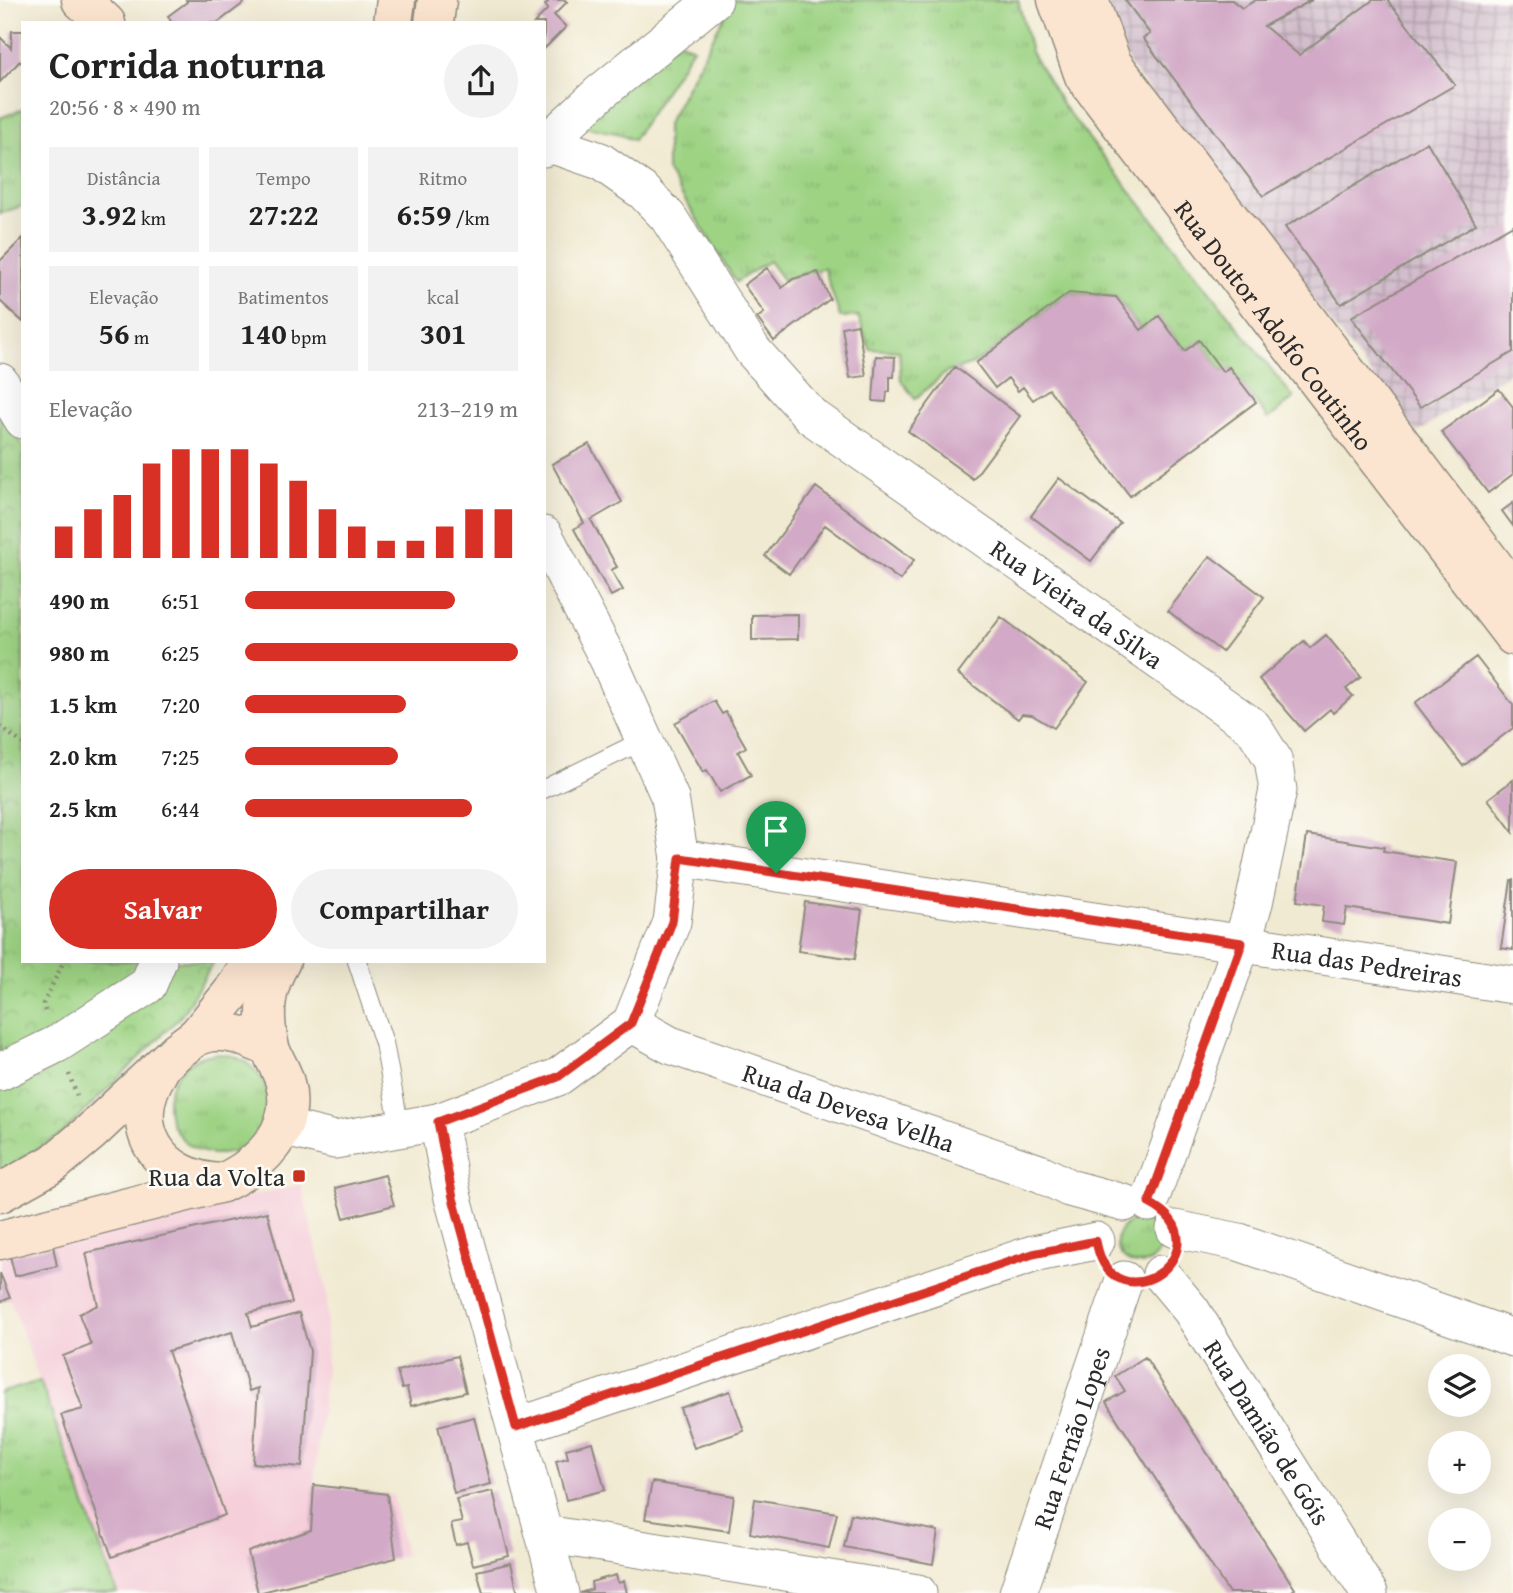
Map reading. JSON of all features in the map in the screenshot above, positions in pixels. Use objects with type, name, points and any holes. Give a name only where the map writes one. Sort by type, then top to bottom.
[{"type":"main road","points":[[80,0],[104,21]]},
{"type":"main road","points":[[393,21],[396,0]]},
{"type":"main road","points":[[434,21],[437,0]]},
{"type":"main road","name":"Rua Doutor Adolfo Coutinho","points":[[1056,0],[1084,76],[1513,636]]},
{"type":"main road","name":"Rua Doutor Adolfo Coutinho","points":[[1089,0],[1112,63],[1513,591]]},
{"type":"main road","points":[[0,1193],[54,1163],[197,1036],[251,963]]},
{"type":"main road","points":[[0,1240],[222,1183],[244,1173],[255,1164],[265,1154],[282,1127],[289,1099],[282,1070],[269,1047],[265,1013],[267,992],[280,963]]},
{"type":"main road","points":[[197,1036],[225,1032],[269,1047]]},
{"type":"main road","points":[[160,1069],[150,1083],[144,1106],[145,1131],[150,1141],[170,1164],[184,1174],[206,1182],[222,1183]]},
{"type":"street","name":"Rua Vieira da Silva","points":[[546,143],[600,93],[714,0]]},
{"type":"street","name":"Rua Vieira da Silva","points":[[546,144],[600,161],[644,192],[668,217],[753,351],[811,416],[1253,727],[1273,760],[1278,790],[1254,903],[1242,943],[1137,1203]]},
{"type":"street","points":[[0,382],[21,417]]},
{"type":"street","points":[[282,1127],[335,1140],[438,1122],[558,1077],[631,1023],[672,922],[680,858],[670,798],[609,662],[546,539]]},
{"type":"street","name":"Rua das Pedreiras","points":[[680,858],[1513,985]]},
{"type":"street","points":[[0,1072],[57,1044],[148,985],[157,963]]},
{"type":"street","name":"Rua da Devesa Velha","points":[[631,1023],[670,1045],[1042,1174],[1069,1188],[1137,1203]]},
{"type":"street","points":[[438,1122],[453,1198],[560,1593]]},
{"type":"street","name":"Rua da Devesa Velha","points":[[1069,1188],[1097,1235]]},
{"type":"street","points":[[516,1427],[1097,1235],[1113,1209],[1137,1203],[1170,1217],[1178,1241],[1176,1254],[1161,1274],[1150,1280],[1124,1280],[1104,1266],[1097,1235]]},
{"type":"street","points":[[1175,1229],[1239,1242],[1513,1338]]},
{"type":"street","name":"Rua Damião de Góis","points":[[1161,1274],[1191,1310],[1369,1593]]},
{"type":"street","name":"Rua Fernão Lopes","points":[[1018,1593],[1124,1280]]},
{"type":"street","points":[[545,1534],[918,1593]]},
{"type":"lane","points":[[546,788],[644,740]]},
{"type":"lane","points":[[358,963],[384,1043],[400,1129]]},
{"type":"path","points":[[0,726],[21,742]]},
{"type":"path","points":[[63,963],[43,1004],[91,1132]]},
{"type":"shaded area","points":[[1103,0],[1513,0],[1513,370],[1417,433],[1130,65]]},
{"type":"shaded area","points":[[301,1184],[327,1291],[326,1368],[314,1485],[393,1495],[405,1555],[262,1593],[117,1593],[0,1272],[0,1257]]},
{"type":"green space","points":[[733,0],[1018,0],[1031,52],[1064,107],[1294,398],[1268,419],[1230,368],[1223,372],[1199,341],[1185,351],[1159,317],[1141,330],[1116,297],[1069,293],[976,363],[945,373],[915,399],[901,380],[899,351],[870,349],[858,316],[840,317],[824,268],[783,280],[769,261],[736,282],[667,171],[667,124]]},
{"type":"green space","points":[[679,41],[693,48],[633,140],[616,133],[574,125]]},
{"type":"green space","points":[[21,110],[21,206],[0,214],[0,118]]},
{"type":"green space","points":[[0,407],[21,443],[21,963],[213,963],[182,1015],[63,1133],[0,1173]]},
{"type":"green space","points":[[218,1054],[246,1062],[260,1076],[268,1104],[260,1132],[246,1146],[218,1154],[190,1146],[176,1132],[168,1104],[176,1076],[190,1062]]},
{"type":"green space","points":[[1139,1220],[1154,1227],[1161,1242],[1154,1257],[1139,1264],[1124,1257],[1117,1242],[1124,1227]]},
{"type":"green space","points":[[40,1381],[117,1593],[0,1593],[0,1393]]},
{"type":"building","points":[[186,0],[242,0],[244,3],[220,21],[171,21],[168,16],[187,2]]},
{"type":"building","points":[[550,0],[567,2],[554,15],[566,27],[546,47],[546,21],[536,21],[548,9],[545,5]]},
{"type":"building","points":[[1125,0],[1232,0],[1242,8],[1256,0],[1312,0],[1264,26],[1299,55],[1373,0],[1387,0],[1455,85],[1263,196],[1143,38],[1150,34]]},
{"type":"building","points":[[12,31],[21,31],[21,62],[0,82],[0,37],[11,48]]},
{"type":"building","points":[[1427,142],[1476,224],[1341,304],[1285,227]]},
{"type":"building","points":[[1513,225],[1513,352],[1420,407],[1351,317]]},
{"type":"building","points":[[21,240],[21,320],[0,301],[0,261]]},
{"type":"building","points":[[767,268],[782,288],[793,279],[818,272],[830,299],[774,341],[757,318],[764,313],[744,285]]},
{"type":"building","points":[[1069,293],[1116,297],[1141,330],[1159,316],[1185,351],[1199,340],[1223,372],[1229,367],[1256,402],[1130,496],[1049,389],[1033,400],[1023,387],[1018,391],[1008,378],[995,388],[976,363]]},
{"type":"building","points":[[858,324],[866,376],[850,378],[842,327]]},
{"type":"building","points":[[876,356],[895,357],[894,377],[890,377],[890,391],[887,392],[886,402],[873,401]]},
{"type":"building","points":[[955,367],[1020,416],[973,479],[908,431]]},
{"type":"building","points":[[1499,389],[1513,407],[1513,474],[1488,493],[1441,432]]},
{"type":"building","points":[[589,444],[622,502],[591,520],[617,567],[611,570],[623,590],[611,596],[574,529],[584,523],[552,464]]},
{"type":"building","points":[[1059,478],[1120,523],[1091,561],[1031,516]]},
{"type":"building","points":[[816,487],[914,560],[900,580],[825,525],[789,574],[765,556]]},
{"type":"building","points":[[1513,503],[1513,526],[1502,511]]},
{"type":"building","points":[[1210,556],[1264,597],[1222,652],[1168,611]]},
{"type":"building","points":[[798,614],[798,639],[752,640],[752,615]]},
{"type":"building","points":[[1001,617],[1088,682],[1054,728],[1032,715],[1022,714],[1018,719],[958,674]]},
{"type":"building","points":[[1326,635],[1361,677],[1346,689],[1353,696],[1333,713],[1330,709],[1304,731],[1259,679],[1304,641],[1310,648]]},
{"type":"building","points":[[1476,657],[1513,705],[1513,728],[1463,766],[1415,703]]},
{"type":"building","points":[[714,701],[722,714],[726,712],[746,747],[738,752],[751,775],[720,792],[707,770],[703,772],[675,723]]},
{"type":"building","points":[[1513,780],[1513,832],[1488,799]]},
{"type":"building","points":[[1307,835],[1384,847],[1383,851],[1457,862],[1448,924],[1347,908],[1344,925],[1322,922],[1324,905],[1297,901]]},
{"type":"building","points":[[1513,880],[1513,950],[1501,948]]},
{"type":"building","points":[[805,902],[862,910],[855,959],[798,951]]},
{"type":"building","points":[[385,1175],[394,1205],[344,1218],[335,1188]]},
{"type":"building","points":[[267,1212],[292,1303],[248,1313],[252,1327],[299,1313],[310,1351],[302,1467],[253,1463],[258,1388],[249,1391],[232,1332],[168,1351],[225,1515],[112,1557],[61,1415],[83,1409],[63,1356],[91,1345],[79,1314],[98,1305],[86,1253]]},
{"type":"building","points":[[53,1246],[57,1266],[15,1276],[10,1256]]},
{"type":"building","points":[[0,1273],[10,1298],[0,1302]]},
{"type":"building","points":[[457,1356],[466,1392],[411,1406],[407,1388],[402,1389],[397,1371]]},
{"type":"building","points":[[1145,1357],[1295,1589],[1289,1593],[1229,1593],[1106,1402],[1125,1391],[1115,1376]]},
{"type":"building","points":[[730,1391],[744,1431],[694,1448],[680,1408]]},
{"type":"building","points":[[474,1417],[491,1484],[454,1493],[438,1426]]},
{"type":"building","points":[[592,1442],[605,1490],[566,1500],[556,1461],[568,1458],[566,1449]]},
{"type":"building","points":[[652,1482],[734,1496],[729,1531],[645,1519]]},
{"type":"building","points":[[314,1485],[387,1494],[396,1558],[258,1593],[248,1552],[311,1530]]},
{"type":"building","points":[[493,1491],[509,1556],[473,1565],[467,1542],[456,1545],[451,1524],[462,1522],[456,1499]]},
{"type":"building","points":[[755,1499],[837,1513],[829,1548],[750,1533]]},
{"type":"building","points":[[851,1514],[938,1531],[933,1564],[844,1547]]},
{"type":"building","points":[[511,1563],[518,1593],[483,1593],[477,1571]]},
{"type":"building","points":[[616,1575],[618,1583],[624,1581],[627,1593],[580,1593],[592,1589],[591,1582]]},
{"type":"place","name":"Rua da Volta","points":[[299,1176]]},
{"type":"route","points":[[680,858],[776,873],[1242,943],[1149,1203],[1170,1217],[1178,1241],[1176,1254],[1161,1274],[1150,1280],[1137,1282],[1124,1280],[1104,1266],[1096,1241],[1033,1254],[516,1427],[453,1198],[438,1122],[558,1077],[631,1023],[672,922],[680,858]]}]
